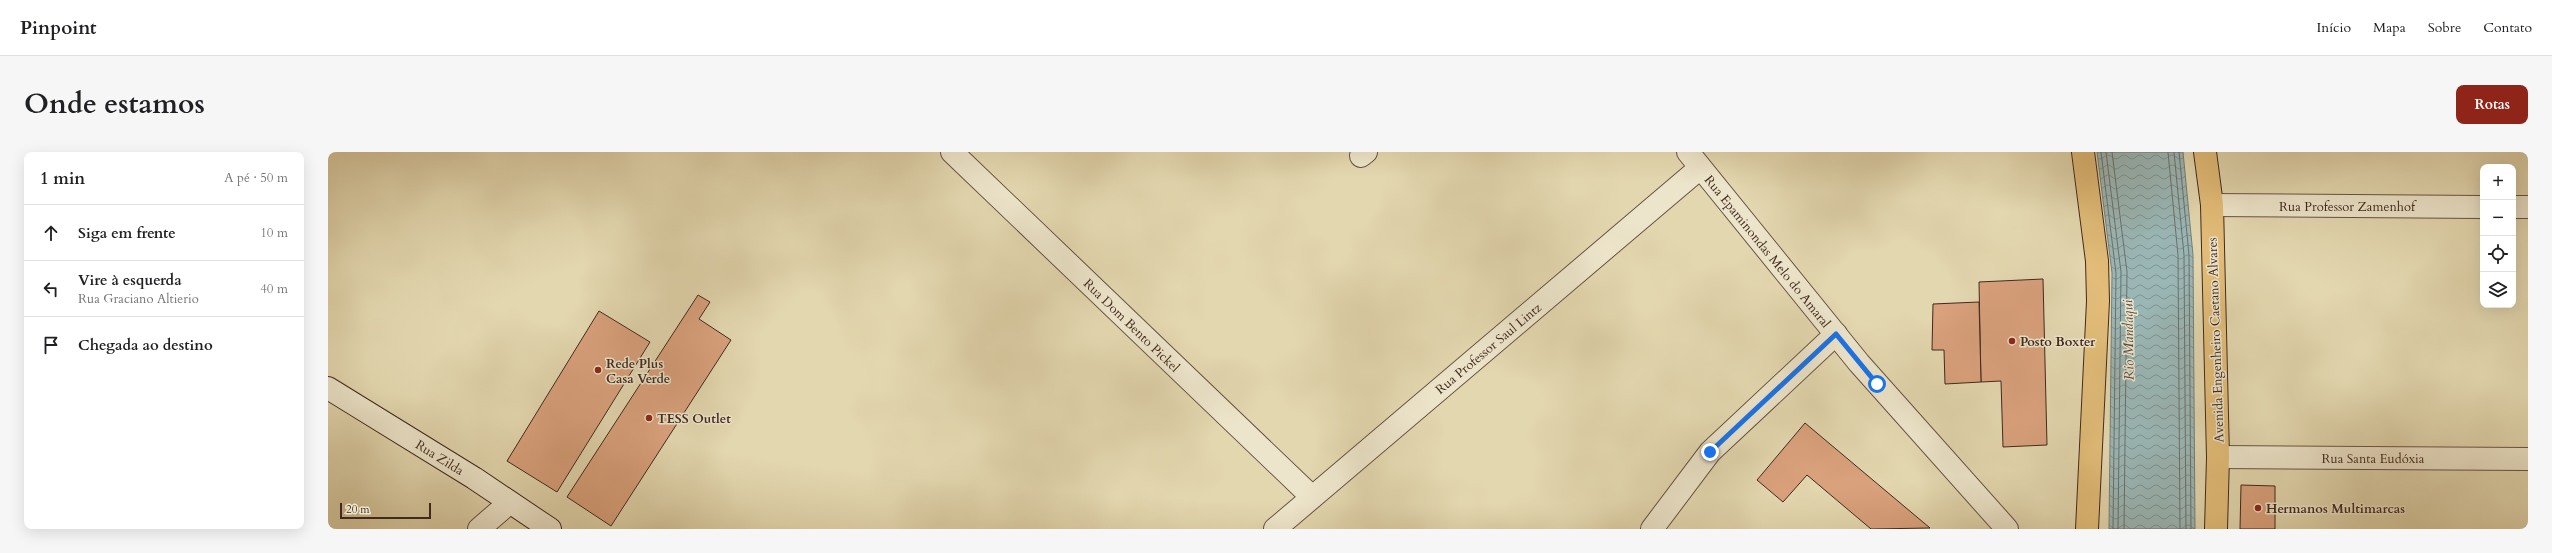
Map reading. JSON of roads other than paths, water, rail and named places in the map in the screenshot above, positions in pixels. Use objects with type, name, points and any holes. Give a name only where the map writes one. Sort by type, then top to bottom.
[{"type":"main road","points":[[2082,152],[2098,261],[2098,301],[2087,529]]},
{"type":"main road","name":"Avenida Engenheiro Caetano Alvares","points":[[2205,152],[2212,205],[2218,457],[2216,529]]},
{"type":"street","name":"Rua Dom Bento Pickel","points":[[952,152],[1312,498]]},
{"type":"street","name":"Rua Professor Saul Lintz","points":[[1275,529],[1694,160]]},
{"type":"street","name":"Rua Epaminondas Melo do Amaral","points":[[1694,160],[1877,384],[2007,529]]},
{"type":"street","name":"Rua Professor Zamenhof","points":[[2212,205],[2480,207]]},
{"type":"street","points":[[2516,207],[2528,207]]},
{"type":"street","points":[[1652,529],[1710,452],[1836,334]]},
{"type":"street","name":"Rua Zilda","points":[[328,388],[550,529]]},
{"type":"street","name":"Rua Santa Eudóxia","points":[[2218,457],[2528,459]]},
{"type":"street","points":[[479,529],[509,503]]},
{"type":"water","name":"Rio Mandaqui","points":[[2097,152],[2183,152],[2193,255],[2195,529],[2109,529],[2112,273]]},
{"type":"place","name":"Posto Boxter","points":[[2012,341]]},
{"type":"place","name":"Rede Plus Casa Verde","points":[[598,370]]},
{"type":"place","name":"TESS Outlet","points":[[649,418]]},
{"type":"place","name":"Hermanos Multimarcas","points":[[2258,508]]}]
